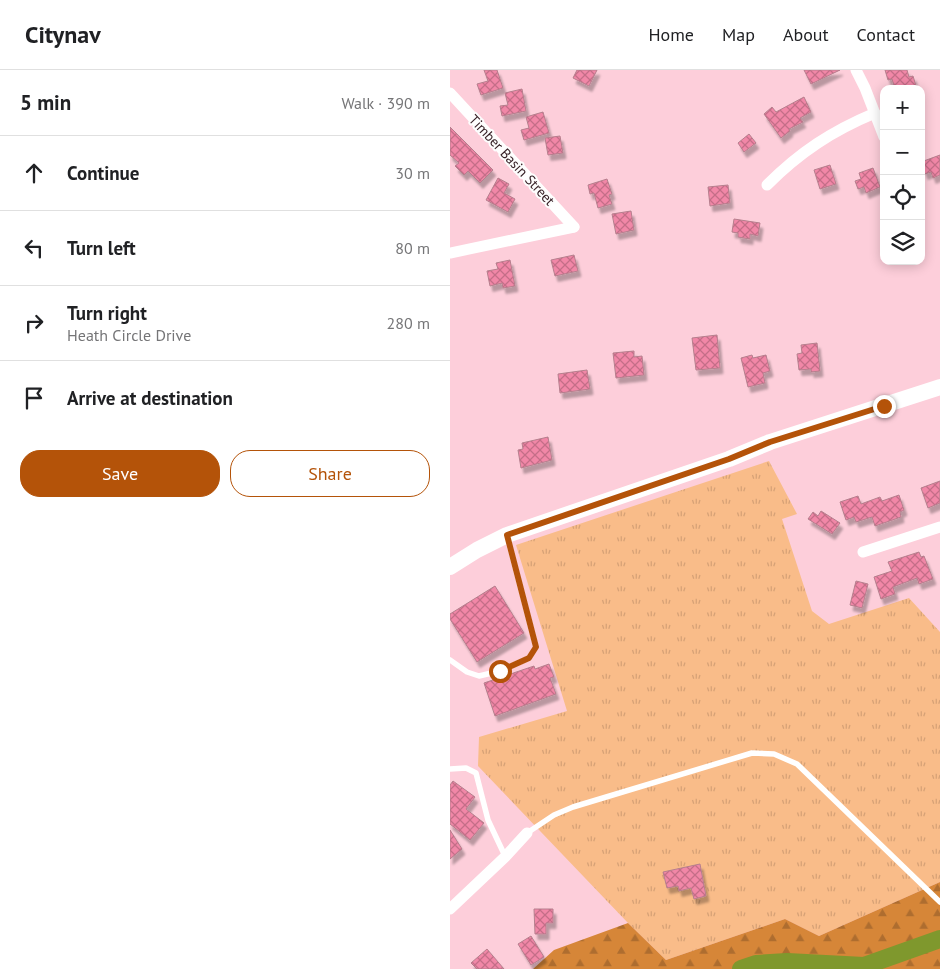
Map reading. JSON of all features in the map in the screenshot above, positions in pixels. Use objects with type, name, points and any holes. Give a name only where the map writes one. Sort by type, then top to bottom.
[{"type":"street","points":[[856,70],[881,130]]},
{"type":"street","name":"Timber Basin Street","points":[[450,93],[574,227],[450,253]]},
{"type":"street","points":[[768,185],[800,154],[829,134],[875,112]]},
{"type":"street","points":[[450,567],[477,550],[507,535],[729,459],[770,442],[940,387]]},
{"type":"street","points":[[862,552],[940,527]]},
{"type":"street","points":[[450,909],[505,857],[527,833]]},
{"type":"lane","points":[[450,660],[467,672],[479,676],[500,671],[529,658],[536,647],[507,535]]},
{"type":"lane","points":[[527,833],[554,815],[573,807],[752,753],[774,754],[797,764],[940,902]]},
{"type":"lane","points":[[450,769],[466,768],[476,773],[488,820],[505,857]]},
{"type":"green space","points":[[769,461],[797,514],[782,519],[812,611],[829,624],[909,598],[940,632],[940,882],[819,936],[785,919],[666,960],[628,923],[478,766],[479,737],[567,711],[516,545]]},
{"type":"green space","points":[[940,882],[940,969],[533,969],[554,950],[628,923],[666,960],[785,919],[819,936]]},
{"type":"building","points":[[484,70],[497,70],[503,88],[481,95],[477,84],[488,81]]},
{"type":"building","points":[[577,70],[597,70],[589,86],[573,78]]},
{"type":"building","points":[[804,70],[840,70],[811,84]]},
{"type":"building","points":[[885,70],[907,70],[909,77],[913,76],[916,85],[894,85],[892,79],[888,80]]},
{"type":"building","points":[[522,89],[526,111],[502,116],[500,106],[508,105],[505,93]]},
{"type":"building","points":[[804,97],[811,112],[800,118],[803,122],[789,129],[790,131],[781,138],[764,114],[772,107],[776,112]]},
{"type":"building","points":[[543,112],[549,133],[524,140],[521,130],[529,128],[526,117]]},
{"type":"building","points":[[450,127],[493,170],[480,183],[468,171],[464,175],[455,166],[459,163],[450,155]]},
{"type":"building","points":[[749,134],[756,143],[744,152],[738,143]]},
{"type":"building","points":[[560,136],[563,153],[548,155],[545,138]]},
{"type":"building","points":[[940,155],[940,175],[933,178],[931,172],[925,174],[925,161]]},
{"type":"building","points":[[830,165],[836,184],[820,189],[814,170]]},
{"type":"building","points":[[873,168],[880,187],[866,193],[864,187],[858,189],[855,181],[861,179],[859,173]]},
{"type":"building","points":[[498,178],[509,184],[504,193],[515,199],[508,212],[486,200]]},
{"type":"building","points":[[607,179],[612,194],[609,195],[612,204],[598,208],[594,193],[590,194],[588,185]]},
{"type":"building","points":[[728,185],[730,203],[710,206],[708,187]]},
{"type":"building","points":[[631,211],[634,230],[616,234],[612,214]]},
{"type":"building","points":[[734,219],[760,223],[758,236],[750,234],[750,239],[738,237],[738,233],[732,232]]},
{"type":"building","points":[[574,255],[578,271],[555,276],[551,260]]},
{"type":"building","points":[[510,260],[515,286],[503,288],[502,283],[490,286],[487,271],[498,269],[496,263]]},
{"type":"building","points":[[717,335],[720,368],[696,370],[692,338]]},
{"type":"building","points":[[817,343],[820,371],[811,372],[811,369],[799,370],[797,354],[802,353],[801,345]]},
{"type":"building","points":[[634,351],[634,357],[642,356],[644,375],[616,378],[613,353]]},
{"type":"building","points":[[752,355],[753,358],[766,355],[770,371],[763,373],[765,383],[748,387],[741,358]]},
{"type":"building","points":[[587,370],[590,389],[560,393],[558,374]]},
{"type":"building","points":[[548,437],[552,460],[521,468],[518,450],[523,449],[522,443]]},
{"type":"building","points":[[940,481],[940,503],[928,508],[921,488]]},
{"type":"building","points":[[899,495],[904,510],[900,512],[901,517],[875,526],[872,517],[856,522],[854,517],[846,520],[840,502],[858,496],[861,504],[880,497],[882,501]]},
{"type":"building","points":[[821,511],[840,523],[832,534],[808,519],[813,512],[818,516]]},
{"type":"building","points":[[919,552],[921,557],[924,556],[933,579],[919,584],[917,578],[893,587],[895,594],[881,599],[874,577],[892,571],[888,562]]},
{"type":"building","points":[[856,581],[868,584],[862,608],[850,605]]},
{"type":"building","points":[[495,586],[524,633],[477,662],[450,619],[450,614]]},
{"type":"building","points":[[549,664],[554,677],[550,678],[556,694],[495,716],[484,683],[534,666],[535,669]]},
{"type":"building","points":[[453,781],[475,797],[466,809],[484,823],[470,840],[450,824],[450,785]]},
{"type":"building","points":[[450,830],[462,849],[450,859]]},
{"type":"building","points":[[700,864],[706,896],[694,899],[691,888],[679,891],[678,886],[667,888],[663,872]]},
{"type":"building","points":[[534,909],[553,909],[553,923],[546,923],[546,934],[535,934]]},
{"type":"building","points":[[531,936],[544,957],[531,965],[518,944]]},
{"type":"building","points":[[487,949],[504,969],[477,969],[471,963]]},
{"type":"waterway","points":[[741,969],[756,964],[787,962],[864,966],[940,939]]},
{"type":"route","points":[[500,671],[529,658],[536,647],[507,535],[729,459],[770,442],[884,406]]}]
